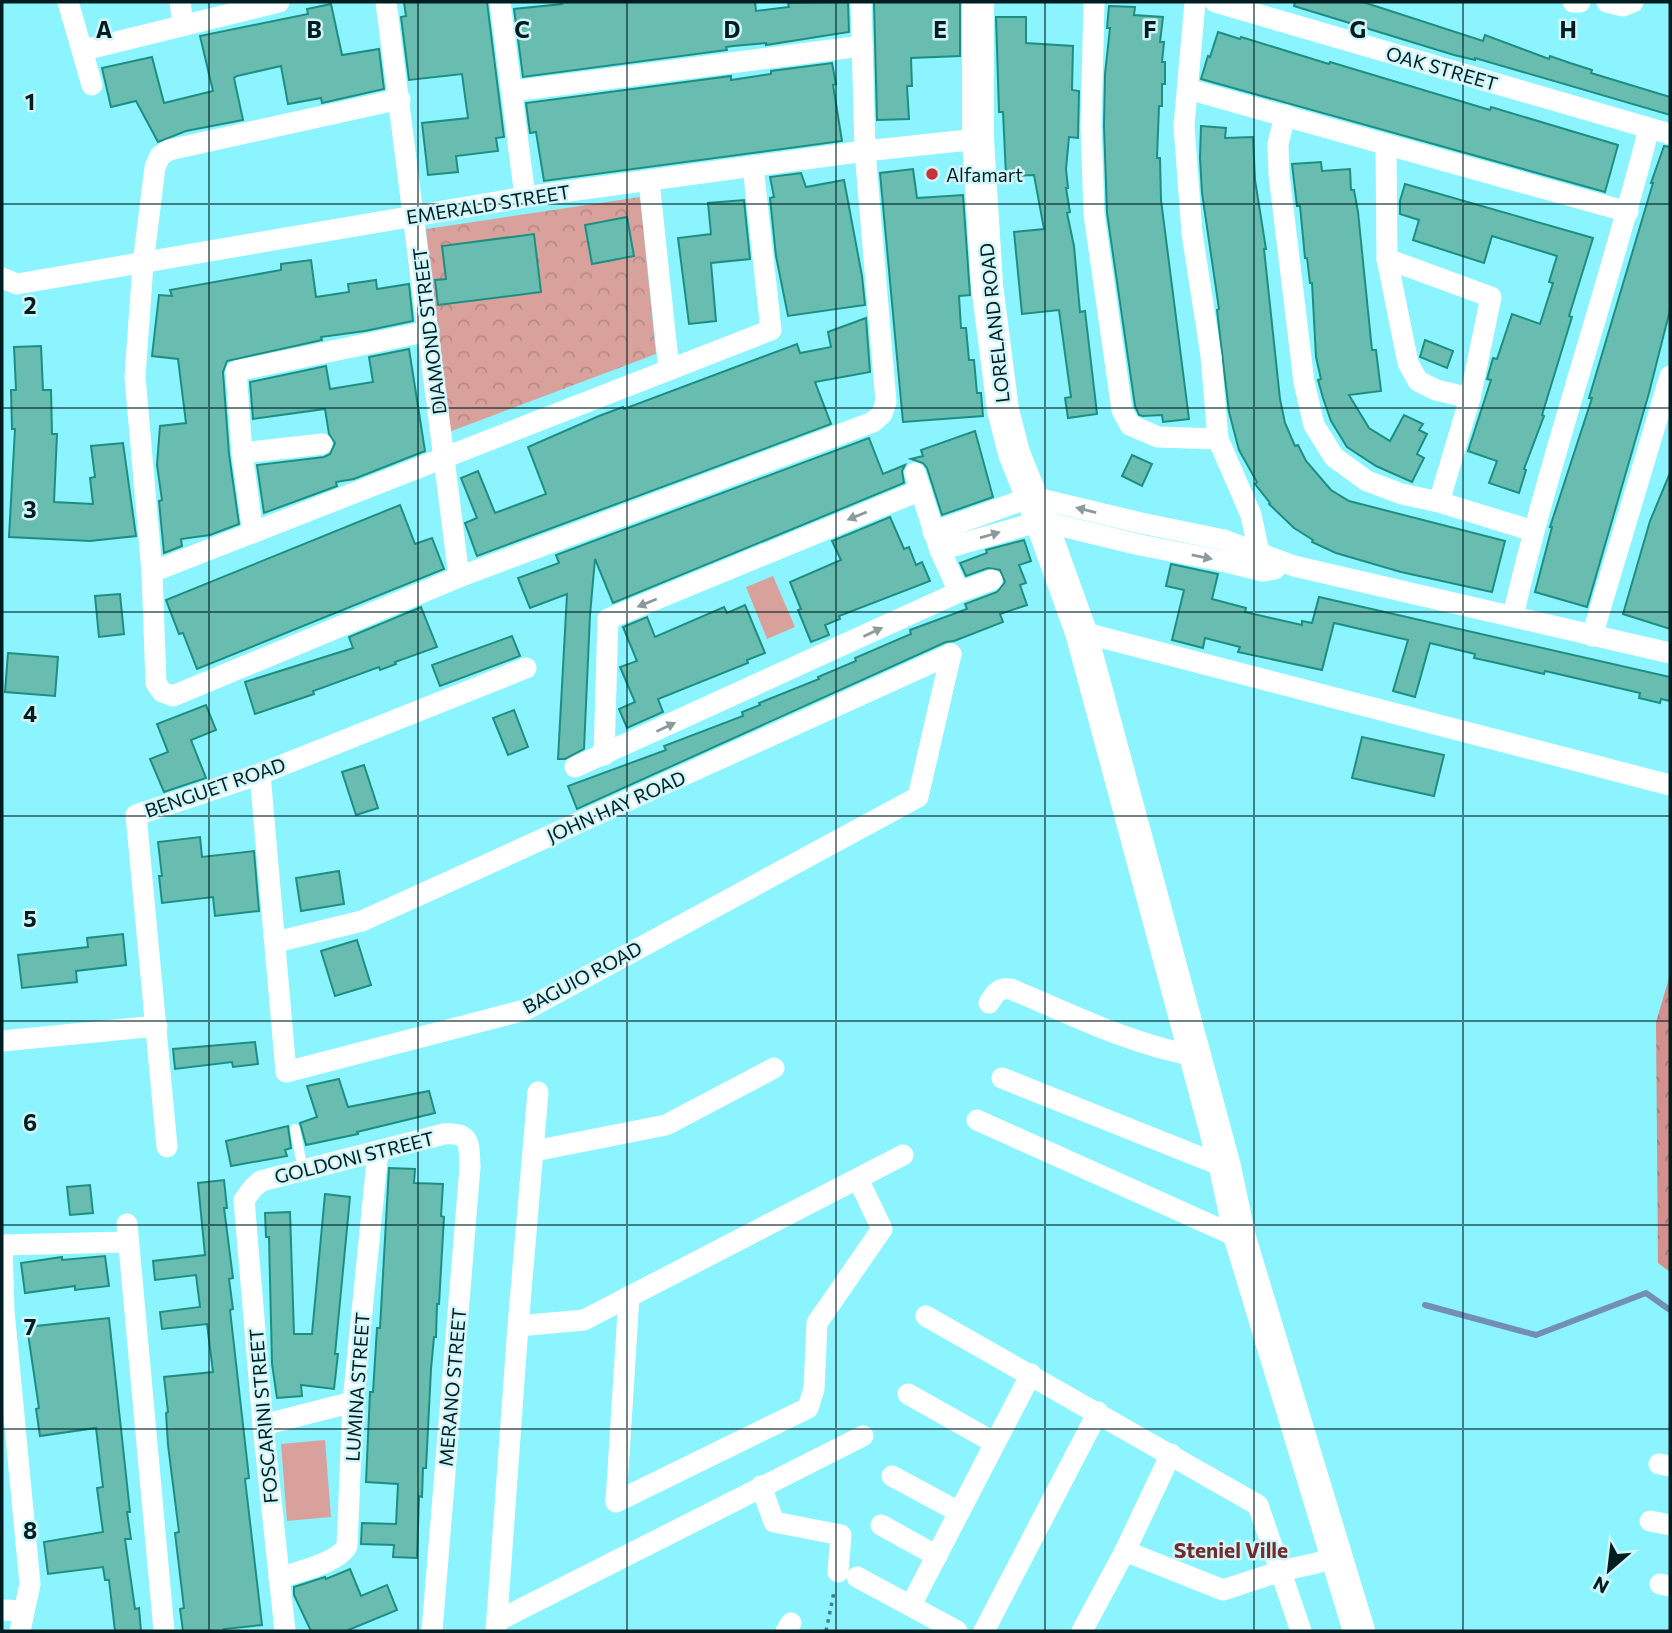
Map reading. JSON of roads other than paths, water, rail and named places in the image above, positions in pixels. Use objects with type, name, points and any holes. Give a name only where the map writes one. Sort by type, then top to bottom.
[{"type":"street","points":[[68,2],[92,85]]},
{"type":"street","points":[[180,2],[183,25]]},
{"type":"street","points":[[83,50],[279,2]]},
{"type":"street","name":"DIAMOND STREET","points":[[386,2],[459,577]]},
{"type":"street","points":[[500,2],[525,197]]},
{"type":"street","points":[[400,99],[169,150],[159,156],[155,167],[143,264],[135,377],[152,572],[156,683],[162,692],[173,696],[459,577],[873,422],[883,414],[886,402],[865,151],[861,2]]},
{"type":"street","name":"LORELAND ROAD","points":[[978,2],[978,139],[987,285],[1003,410],[1014,453],[1081,632],[1225,1167],[1240,1238],[1359,1631]]},
{"type":"street","points":[[1094,2],[1091,126],[1094,214],[1122,410],[1130,425],[1158,437],[1218,439]]},
{"type":"street","points":[[1195,2],[1184,126],[1192,233],[1211,356],[1218,439],[1251,515],[1261,562]]},
{"type":"street","name":"OAK STREET","points":[[1215,2],[1670,134]]},
{"type":"street","points":[[1573,2],[1580,2]]},
{"type":"street","points":[[1607,2],[1623,6],[1633,2]]},
{"type":"street","points":[[513,91],[862,46]]},
{"type":"street","points":[[1188,89],[1628,212]]},
{"type":"street","points":[[1285,116],[1278,144],[1279,175],[1304,382],[1314,425],[1334,457],[1367,481],[1402,494],[1439,502],[1533,531]]},
{"type":"street","points":[[1513,616],[1533,531],[1628,212],[1649,128]]},
{"type":"street","name":"EMERALD STREET","points":[[2,278],[17,284],[525,197],[865,151],[978,139]]},
{"type":"street","points":[[1386,144],[1387,260],[1408,363],[1418,381],[1436,390],[1470,398]]},
{"type":"street","points":[[152,572],[771,331],[753,166]]},
{"type":"street","points":[[649,181],[668,370]]},
{"type":"street","points":[[1387,260],[1491,296],[1470,398],[1439,502]]},
{"type":"street","points":[[253,533],[242,453],[236,371],[429,331]]},
{"type":"street","points":[[1592,636],[1670,376]]},
{"type":"street","points":[[242,453],[322,444]]},
{"type":"street","points":[[604,755],[608,619],[918,482],[937,541],[959,592]]},
{"type":"street","points":[[937,541],[1037,509],[1141,523],[1224,540],[1261,562],[1294,566],[1670,653]]},
{"type":"street","points":[[575,767],[959,592],[992,580]]},
{"type":"street","points":[[1081,632],[1670,785]]},
{"type":"street","name":"BAGUIO ROAD","points":[[260,774],[286,1072],[525,1010],[918,797],[951,654]]},
{"type":"street","name":"JOHN HAY ROAD","points":[[276,942],[362,922],[951,654]]},
{"type":"street","name":"BENGUET ROAD","points":[[167,1147],[136,815],[260,774],[526,668]]},
{"type":"street","points":[[989,1003],[999,990],[1004,987],[1012,989],[1122,1037],[1161,1050],[1195,1056]]},
{"type":"street","points":[[2,1041],[157,1026]]},
{"type":"street","points":[[534,1150],[666,1125],[775,1068]]},
{"type":"street","points":[[1002,1078],[1225,1167]]},
{"type":"street","points":[[497,1626],[538,1092]]},
{"type":"street","points":[[977,1120],[1240,1238]]},
{"type":"street","name":"GOLDONI STREET","points":[[244,1200],[261,1181],[444,1134],[454,1133],[464,1137],[469,1143]]},
{"type":"street","name":"MERANO STREET","points":[[432,1631],[470,1167],[469,1143]]},
{"type":"street","name":"LUMINA STREET","points":[[279,1578],[335,1558],[344,1552],[347,1546],[353,1402],[378,1151]]},
{"type":"street","points":[[518,1326],[584,1320],[903,1155]]},
{"type":"street","points":[[629,1296],[617,1503],[808,1408],[814,1388],[817,1323],[882,1229],[858,1178]]},
{"type":"street","name":"FOSCARINI STREET","points":[[244,1200],[263,1425],[285,1631]]},
{"type":"street","points":[[2,1610],[22,1621],[30,1584],[3,1312],[2,1245],[128,1233],[164,1631]]},
{"type":"street","points":[[926,1316],[1258,1505],[1301,1631]]},
{"type":"street","points":[[911,1605],[1031,1374]]},
{"type":"street","points":[[908,1394],[995,1443]]},
{"type":"street","points":[[263,1425],[353,1402]]},
{"type":"street","points":[[984,1631],[1098,1412]]},
{"type":"street","points":[[497,1626],[761,1486],[863,1436]]},
{"type":"street","points":[[1082,1631],[1171,1454]]},
{"type":"street","points":[[892,1476],[959,1512]]},
{"type":"street","points":[[761,1486],[774,1522],[841,1535],[847,1574],[957,1631]]},
{"type":"street","points":[[881,1525],[937,1556]]},
{"type":"street","points":[[1125,1550],[1223,1590],[1337,1555]]},
{"type":"lane","points":[[295,1129],[303,1170]]},
{"type":"waterway","points":[[1425,1305],[1536,1335],[1646,1293],[1670,1310]]},
{"type":"place","name":"Alfamart","points":[[932,174]]},
{"type":"district","name":"Steniel Ville","points":[[1231,1549]]}]
